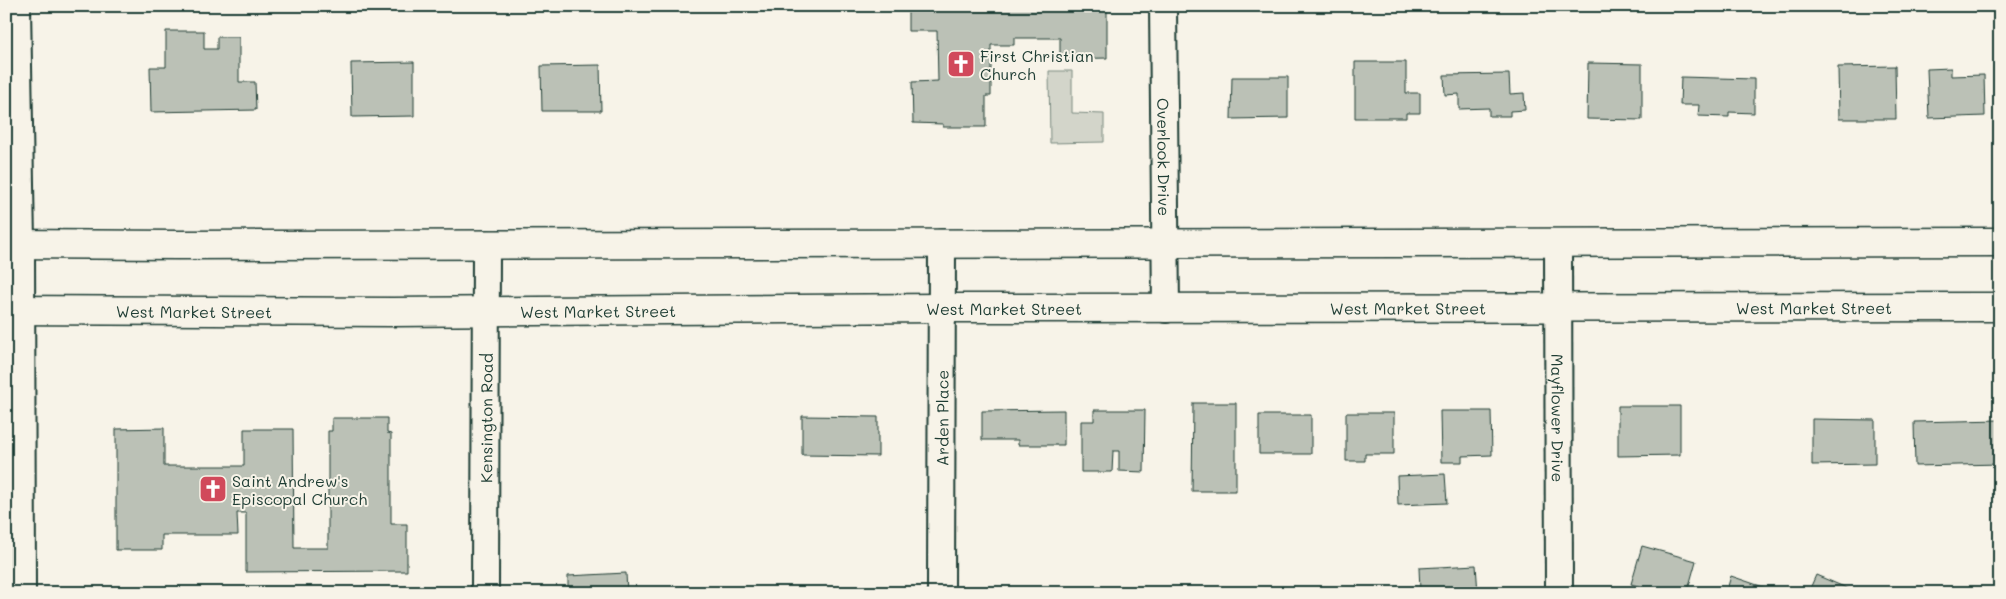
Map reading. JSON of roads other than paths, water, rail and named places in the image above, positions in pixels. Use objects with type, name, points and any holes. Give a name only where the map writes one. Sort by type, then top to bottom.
[{"type":"main road","points":[[13,243],[178,245],[2000,242]]},
{"type":"main road","name":"West Market Street","points":[[13,310],[383,312],[942,308],[2000,307]]},
{"type":"street","points":[[17,6],[13,310],[22,593]]},
{"type":"street","name":"Overlook Drive","points":[[1163,6],[1166,308]]},
{"type":"street","name":"Arden Place","points":[[941,593],[942,243]]},
{"type":"street","name":"Mayflower Drive","points":[[1558,243],[1559,593]]},
{"type":"street","name":"Kensington Road","points":[[485,593],[486,244]]},
{"type":"place","name":"First Christian Church","points":[[961,64]]},
{"type":"place","name":"Saint Andrew's Episcopal Church","points":[[213,489]]}]
